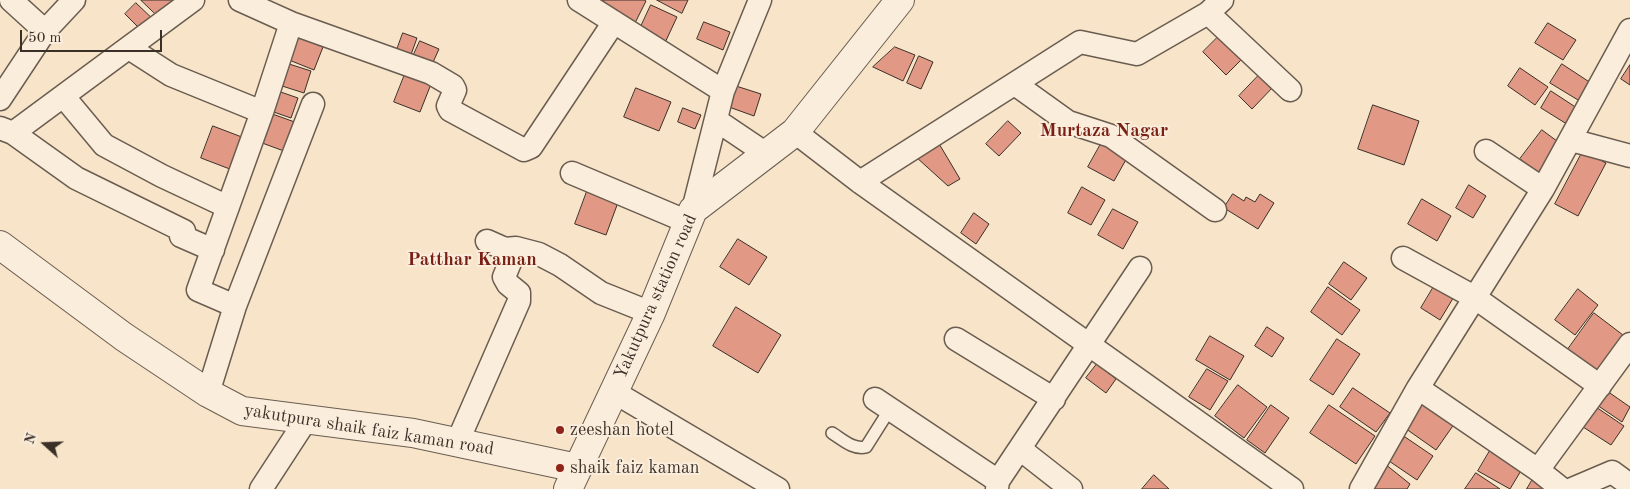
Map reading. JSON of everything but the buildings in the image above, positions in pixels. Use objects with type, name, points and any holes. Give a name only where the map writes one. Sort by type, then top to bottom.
[{"type":"street","points":[[11,0],[45,31]]},
{"type":"street","points":[[0,99],[45,31],[74,0]]},
{"type":"street","points":[[193,0],[64,97],[6,131],[76,178],[184,231],[181,236],[212,250]]},
{"type":"street","points":[[240,0],[291,23],[430,73],[449,83],[455,90],[448,106],[450,110],[524,150],[531,147],[614,22]]},
{"type":"street","points":[[579,0],[723,91]]},
{"type":"street","points":[[572,173],[691,216],[723,91],[760,0]]},
{"type":"street","name":"Yakutpura station road","points":[[573,478],[651,314],[691,216],[765,153],[795,132],[900,0]]},
{"type":"street","points":[[860,182],[1080,42],[1137,54],[1215,6],[1290,90]]},
{"type":"street","points":[[235,306],[198,290],[262,112],[291,23]]},
{"type":"street","points":[[1360,489],[1418,388],[1543,189],[1628,34]]},
{"type":"street","points":[[129,48],[171,75],[262,112]]},
{"type":"street","points":[[1015,84],[1068,122],[1110,136],[1215,210]]},
{"type":"street","points":[[64,97],[104,145],[162,176],[228,207]]},
{"type":"street","points":[[208,393],[235,306],[313,104]]},
{"type":"street","points":[[716,120],[765,153]]},
{"type":"street","points":[[795,132],[860,182],[1292,489]]},
{"type":"street","points":[[1571,140],[1630,156]]},
{"type":"street","points":[[1486,151],[1543,189]]},
{"type":"street","points":[[487,241],[504,249],[516,248],[539,254],[560,265],[601,293],[651,314]]},
{"type":"street","name":"yakutpura shaik faiz kaman road","points":[[0,245],[101,321],[208,393],[242,412],[413,434],[457,443],[573,478]]},
{"type":"street","points":[[457,443],[519,301],[519,293],[508,284],[504,277],[516,248]]},
{"type":"street","points":[[1403,258],[1474,297],[1600,386]]},
{"type":"street","points":[[882,404],[998,485],[1140,268]]},
{"type":"street","points":[[956,338],[1054,399]]},
{"type":"street","points":[[1538,470],[1600,386],[1622,370],[1630,344]]},
{"type":"street","points":[[1418,388],[1538,470],[1562,489]]},
{"type":"street","points":[[614,392],[778,489]]},
{"type":"street","points":[[261,489],[306,420]]},
{"type":"street","points":[[1020,449],[1071,489]]},
{"type":"street","points":[[1572,489],[1612,472],[1630,485]]},
{"type":"lane","points":[[832,433],[852,446],[866,447],[882,404]]},
{"type":"place","name":"zeeshan hotel","points":[[560,430]]},
{"type":"place","name":"shaik faiz kaman","points":[[560,468]]},
{"type":"district","name":"Murtaza Nagar","points":[[1104,131]]},
{"type":"district","name":"Patthar Kaman","points":[[472,260]]}]
